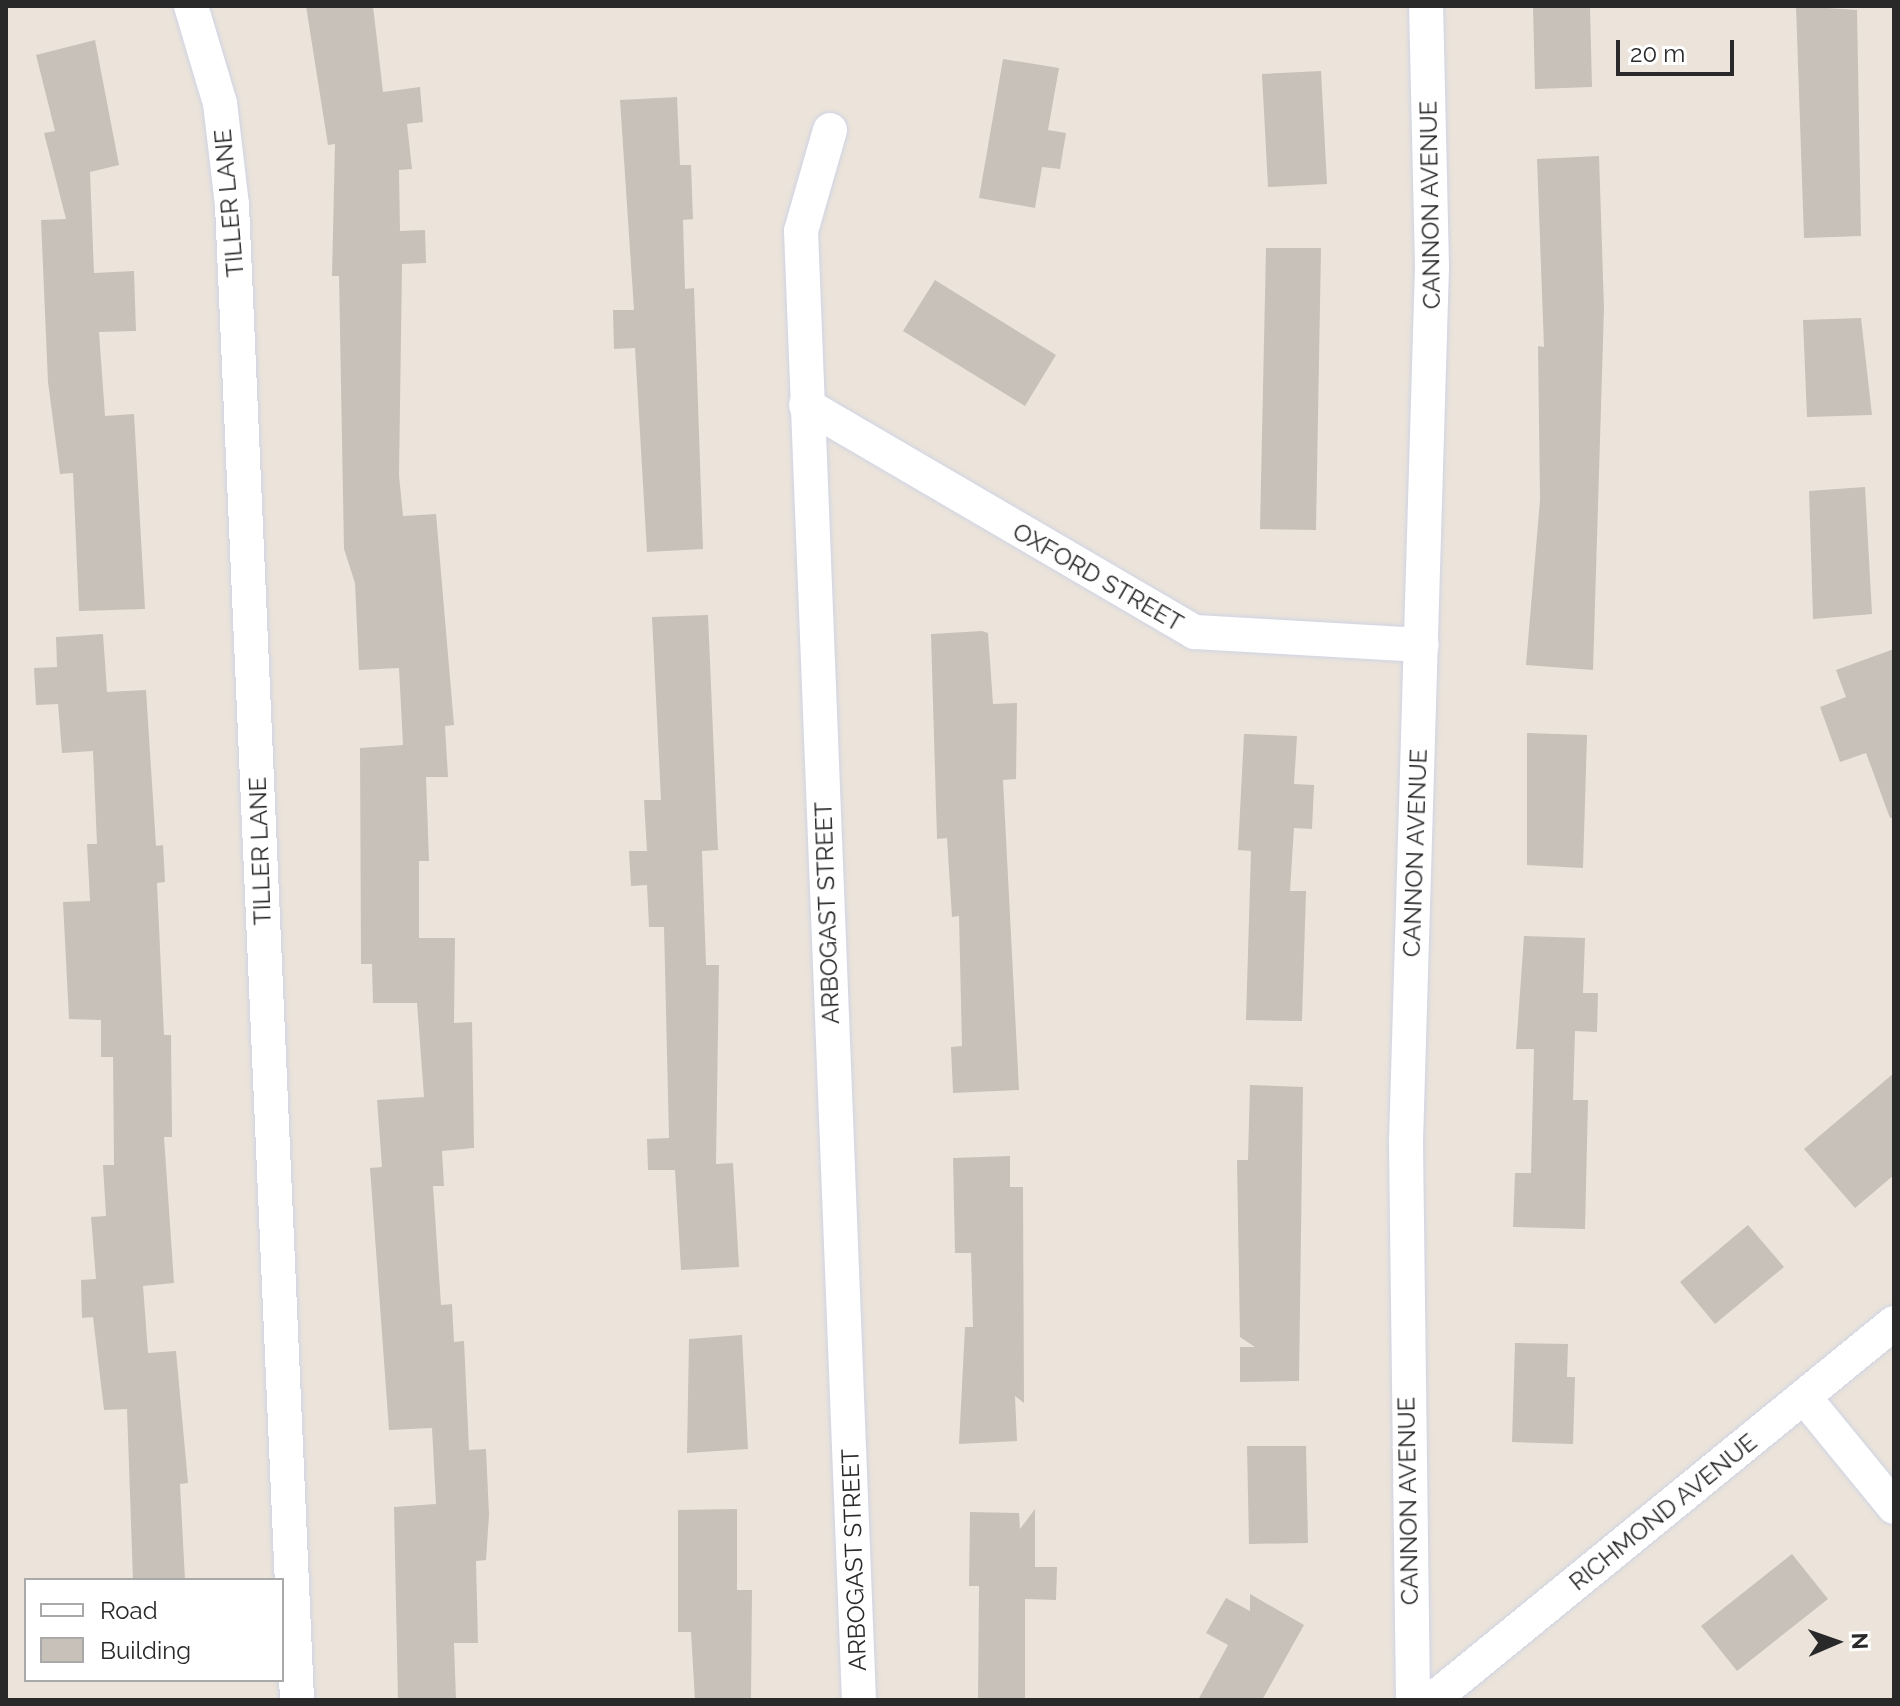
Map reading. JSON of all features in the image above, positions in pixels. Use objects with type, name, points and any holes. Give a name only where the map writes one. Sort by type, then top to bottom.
[{"type":"street","name":"TILLER LANE","points":[[191,6],[220,103],[232,205],[297,1700]]},
{"type":"street","name":"CANNON AVENUE","points":[[1413,1700],[1406,1142],[1432,267],[1426,6]]},
{"type":"street","name":"ARBOGAST STREET","points":[[830,130],[801,231],[859,1700]]},
{"type":"street","name":"OXFORD STREET","points":[[806,405],[1195,632],[1422,645]]},
{"type":"street","name":"RICHMOND AVENUE","points":[[1432,1700],[1894,1323]]},
{"type":"street","points":[[1804,1397],[1894,1507]]},
{"type":"building","points":[[306,6],[373,6],[383,92],[420,87],[423,122],[407,124],[412,169],[399,170],[400,231],[425,230],[426,263],[402,264],[399,475],[403,516],[436,514],[454,725],[445,726],[448,777],[426,777],[429,861],[419,861],[419,938],[455,938],[454,1023],[472,1022],[474,1148],[442,1151],[444,1186],[433,1186],[441,1305],[452,1304],[454,1342],[464,1341],[469,1450],[486,1449],[489,1515],[486,1560],[476,1561],[478,1643],[454,1643],[456,1700],[398,1700],[394,1507],[436,1504],[432,1428],[389,1430],[370,1168],[382,1167],[377,1100],[424,1097],[417,1003],[373,1003],[372,964],[361,964],[360,748],[403,745],[399,668],[359,670],[355,583],[344,549],[339,276],[332,276],[335,144],[328,145]]},
{"type":"building","points":[[1533,6],[1590,6],[1592,87],[1535,89]]},
{"type":"building","points":[[1796,6],[1857,10],[1861,236],[1804,238]]},
{"type":"building","points":[[95,40],[119,165],[90,172],[94,273],[134,271],[136,331],[99,332],[105,416],[134,414],[145,609],[79,611],[73,473],[60,474],[48,382],[41,220],[66,219],[44,133],[55,131],[36,55]]},
{"type":"building","points":[[1003,59],[1059,68],[1048,130],[1066,133],[1060,169],[1042,167],[1035,208],[979,198]]},
{"type":"building","points":[[1321,71],[1327,184],[1268,187],[1262,74]]},
{"type":"building","points":[[677,97],[680,165],[691,165],[693,219],[683,220],[685,289],[694,288],[703,549],[647,552],[635,348],[614,349],[613,310],[634,310],[620,100]]},
{"type":"building","points":[[1599,156],[1604,308],[1593,670],[1526,665],[1540,500],[1538,346],[1544,347],[1537,159]]},
{"type":"building","points":[[1266,248],[1321,248],[1316,530],[1260,529]]},
{"type":"building","points":[[935,280],[1056,355],[1025,406],[903,331]]},
{"type":"building","points":[[1861,318],[1872,415],[1807,417],[1803,320]]},
{"type":"building","points":[[1865,487],[1872,614],[1813,619],[1809,491]]},
{"type":"building","points":[[708,615],[718,850],[702,851],[706,965],[719,965],[716,1164],[733,1163],[739,1267],[681,1270],[675,1170],[648,1170],[647,1139],[669,1138],[664,927],[649,927],[647,885],[631,886],[629,851],[647,851],[644,800],[661,800],[652,617]]},
{"type":"building","points":[[988,633],[993,704],[1017,703],[1016,779],[1003,780],[1019,1090],[953,1093],[951,1047],[962,1046],[959,916],[952,917],[947,838],[937,839],[931,634]]},
{"type":"building","points":[[103,634],[107,692],[146,690],[156,846],[163,845],[165,882],[157,883],[164,1035],[171,1035],[172,1137],[164,1137],[174,1283],[143,1286],[148,1353],[176,1351],[188,1483],[180,1484],[185,1578],[133,1578],[127,1409],[104,1410],[93,1317],[82,1318],[81,1280],[96,1279],[91,1217],[106,1216],[103,1165],[114,1165],[113,1057],[101,1057],[101,1020],[69,1019],[63,902],[90,901],[87,844],[97,844],[93,751],[62,753],[58,704],[36,705],[34,668],[57,667],[56,637]]},
{"type":"building","points":[[1894,649],[1894,818],[1890,818],[1866,753],[1840,762],[1820,707],[1846,697],[1836,670]]},
{"type":"building","points":[[1527,733],[1587,735],[1583,868],[1527,865]]},
{"type":"building","points":[[1244,734],[1297,736],[1294,784],[1314,785],[1312,829],[1294,828],[1290,891],[1306,891],[1302,1021],[1246,1020],[1251,851],[1238,850]]},
{"type":"building","points":[[1524,936],[1585,938],[1583,993],[1598,993],[1597,1032],[1575,1031],[1573,1100],[1588,1100],[1585,1229],[1513,1227],[1515,1173],[1531,1173],[1534,1049],[1516,1049]]},
{"type":"building","points":[[1894,1073],[1894,1175],[1855,1208],[1804,1149]]},
{"type":"building","points":[[1250,1085],[1303,1087],[1299,1381],[1240,1382],[1240,1347],[1255,1347],[1240,1337],[1237,1160],[1248,1160]]},
{"type":"building","points":[[1010,1156],[1010,1187],[1023,1187],[1024,1403],[1015,1396],[1017,1441],[959,1444],[965,1327],[973,1327],[971,1253],[955,1253],[953,1158]]},
{"type":"building","points":[[1748,1225],[1784,1267],[1715,1324],[1680,1282]]},
{"type":"building","points":[[742,1335],[748,1449],[687,1453],[689,1339]]},
{"type":"building","points":[[1515,1343],[1568,1344],[1567,1377],[1575,1377],[1573,1444],[1512,1442]]},
{"type":"building","points":[[1247,1446],[1306,1446],[1308,1543],[1249,1544]]},
{"type":"building","points":[[737,1509],[737,1590],[752,1590],[751,1700],[695,1700],[691,1632],[678,1632],[678,1510]]},
{"type":"building","points":[[1035,1509],[1035,1567],[1057,1567],[1056,1600],[1025,1599],[1025,1700],[978,1700],[979,1586],[969,1586],[970,1512],[1019,1513],[1020,1529]]},
{"type":"building","points":[[1792,1554],[1828,1599],[1737,1671],[1701,1626]]},
{"type":"building","points":[[1250,1594],[1304,1625],[1262,1700],[1198,1700],[1228,1645],[1206,1633],[1226,1598],[1250,1611]]}]
